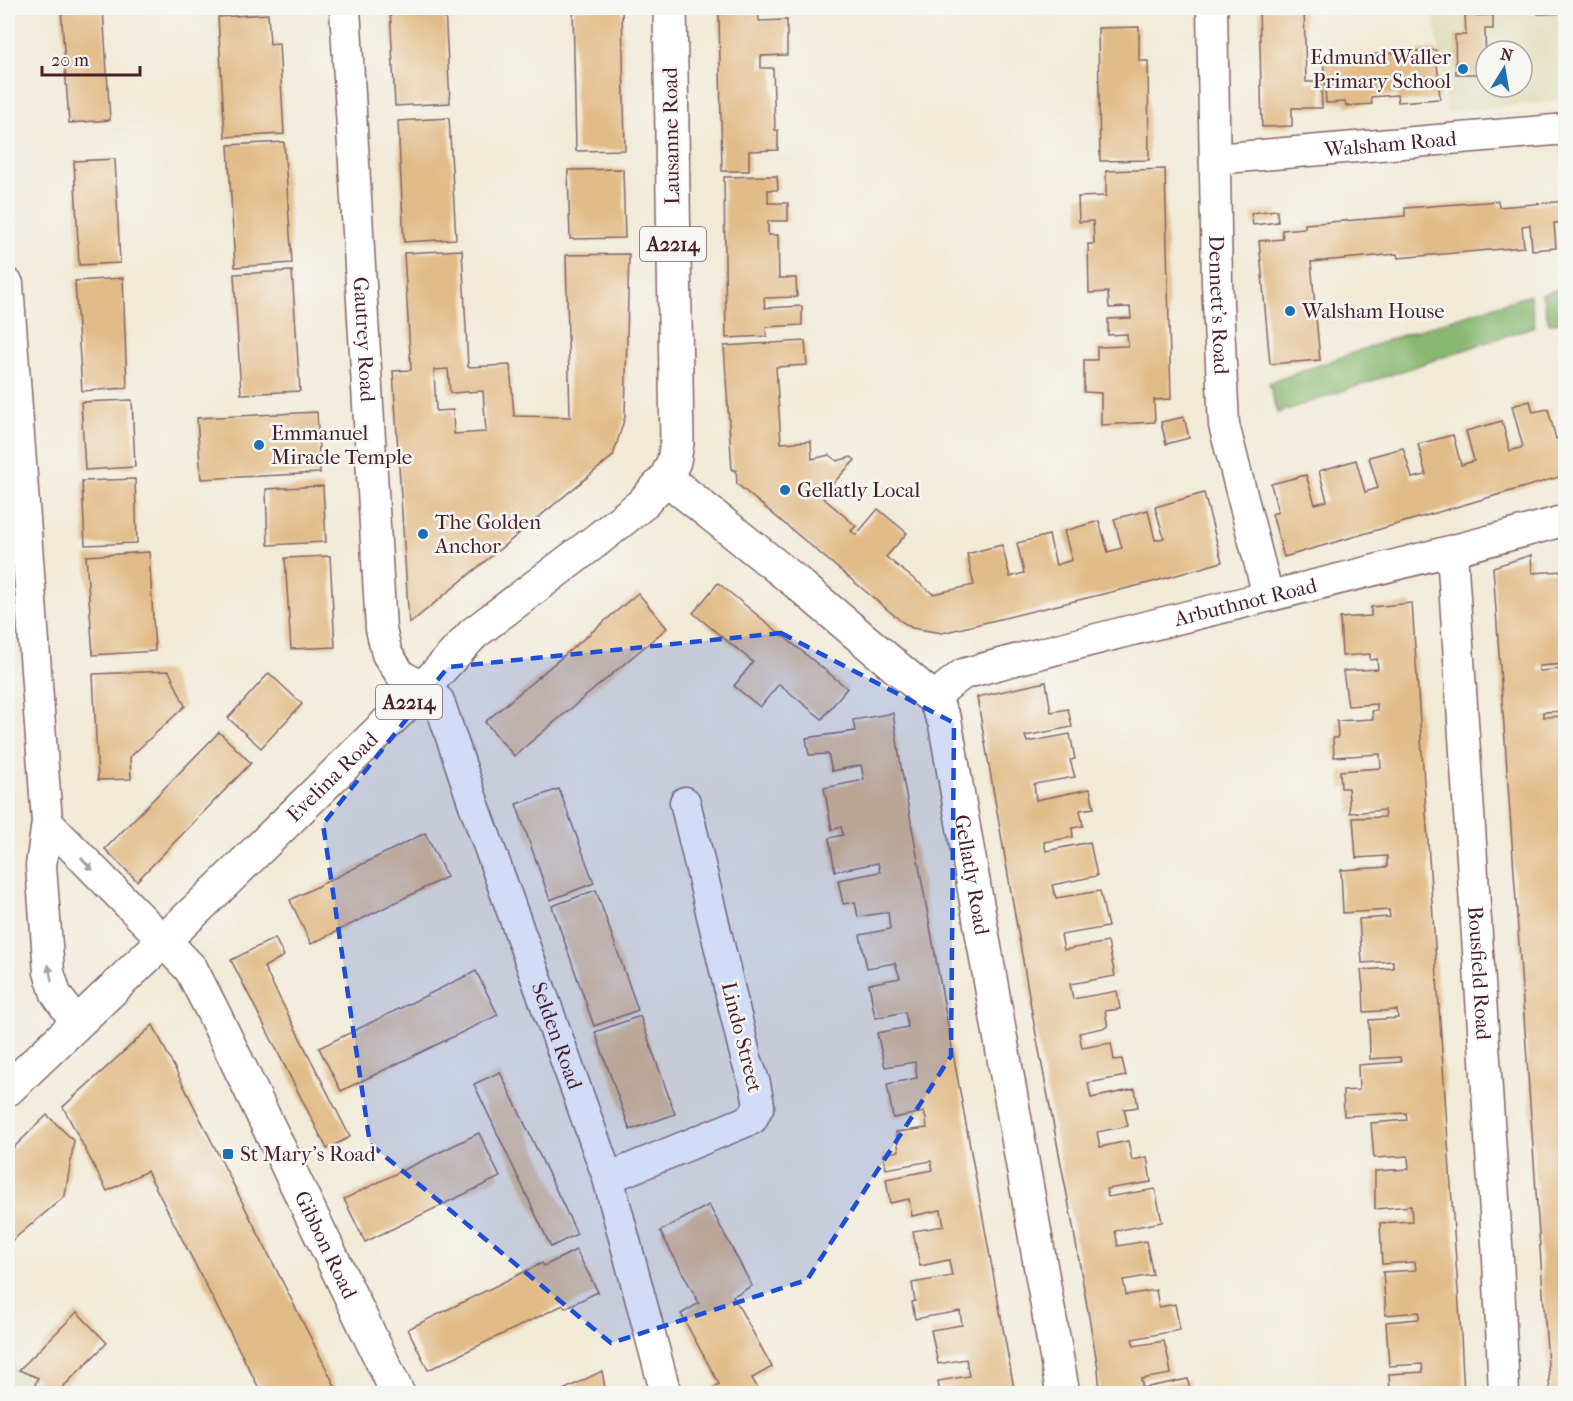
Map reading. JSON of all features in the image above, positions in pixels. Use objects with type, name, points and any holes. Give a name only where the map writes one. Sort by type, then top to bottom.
[{"type":"main road","name":"Lausanne Road","points":[[666,478],[674,461],[677,442],[670,138],[670,8]]},
{"type":"main road","name":"Evelina Road","points":[[8,1089],[164,941],[423,688],[473,634],[597,540],[640,505],[666,478]]},
{"type":"main road","name":"Gellatly Road","points":[[666,478],[796,582],[934,699],[945,722],[1063,1394]]},
{"type":"main road","name":"Gibbon Road","points":[[164,941],[190,969],[213,1012],[398,1394]]},
{"type":"street","name":"Gautrey Road","points":[[345,8],[381,629],[387,654],[401,675],[423,688]]},
{"type":"street","name":"Dennett's Road","points":[[1212,8],[1217,283],[1224,425],[1268,596]]},
{"type":"street","name":"Walsham Road","points":[[1215,159],[1566,129]]},
{"type":"street","points":[[8,284],[47,822],[41,866],[49,972],[56,994],[77,1024]]},
{"type":"street","name":"Arbuthnot Road","points":[[934,699],[963,674],[1268,596],[1452,552],[1566,520]]},
{"type":"street","name":"Bousfield Road","points":[[1452,552],[1498,1259],[1504,1394]]},
{"type":"street","name":"Selden Road","points":[[423,688],[439,701],[608,1178],[666,1394]]},
{"type":"street","name":"Lindo Street","points":[[608,1178],[752,1119],[759,1105],[685,802]]},
{"type":"street","points":[[47,822],[164,941]]},
{"type":"highlighted area","points":[[781,633],[954,723],[951,1056],[807,1280],[611,1343],[370,1144],[323,824],[448,667]]},
{"type":"shaded area","name":"Edmund Waller Primary School","points":[[1433,8],[1565,8],[1565,100],[1446,113]]},
{"type":"shaded area","points":[[8,1354],[18,1368],[77,1393],[8,1393]]},
{"type":"green space","points":[[1565,287],[1565,321],[1549,324],[1542,294]]},
{"type":"green space","points":[[1530,295],[1535,326],[1277,413],[1269,383],[1400,336]]},
{"type":"building","points":[[61,8],[103,8],[110,120],[69,123]]},
{"type":"building","points":[[192,8],[215,8],[215,9],[192,11]]},
{"type":"building","points":[[390,8],[445,8],[450,103],[395,106]]},
{"type":"building","points":[[573,8],[622,8],[625,150],[576,151]]},
{"type":"building","points":[[722,8],[758,8],[759,21],[787,20],[787,55],[761,56],[761,68],[773,68],[778,150],[749,151],[749,171],[722,171],[719,14],[722,14]]},
{"type":"building","points":[[1259,8],[1304,8],[1306,82],[1321,82],[1322,108],[1292,108],[1292,126],[1262,127]]},
{"type":"building","points":[[1538,8],[1566,8],[1566,13],[1538,14]]},
{"type":"building","points":[[268,14],[270,44],[279,43],[284,134],[225,137],[218,17]]},
{"type":"building","points":[[1493,15],[1493,29],[1485,29],[1485,39],[1474,39],[1474,74],[1456,74],[1455,35],[1466,35],[1465,16]]},
{"type":"building","points":[[1139,27],[1139,61],[1148,61],[1149,160],[1100,161],[1098,28]]},
{"type":"building","points":[[1436,50],[1440,99],[1398,102],[1397,95],[1371,97],[1372,104],[1346,106],[1345,102],[1326,103],[1323,58]]},
{"type":"building","points":[[449,118],[456,239],[404,242],[398,121]]},
{"type":"building","points":[[284,142],[292,263],[235,267],[228,145]]},
{"type":"building","points":[[115,159],[120,263],[79,265],[74,161]]},
{"type":"building","points":[[623,169],[625,238],[570,239],[568,170]]},
{"type":"building","points":[[1165,169],[1171,399],[1154,400],[1155,422],[1101,425],[1101,393],[1084,392],[1084,360],[1097,360],[1097,347],[1128,346],[1127,334],[1108,335],[1108,319],[1131,318],[1130,307],[1109,308],[1108,292],[1089,293],[1088,244],[1094,244],[1093,221],[1079,222],[1078,197],[1106,196],[1106,171]]},
{"type":"building","points":[[777,176],[778,190],[768,190],[768,203],[788,203],[788,221],[768,221],[768,235],[778,235],[779,278],[796,278],[797,297],[764,298],[765,308],[802,306],[802,325],[766,327],[767,336],[726,338],[724,177]]},
{"type":"building","name":"Walsham House","points":[[1498,201],[1499,207],[1566,201],[1566,222],[1554,223],[1556,248],[1532,250],[1530,225],[1522,226],[1524,247],[1398,258],[1397,254],[1311,262],[1320,360],[1270,364],[1259,241],[1283,239],[1282,230],[1305,228],[1305,224],[1405,216],[1405,208]]},
{"type":"building","points":[[1277,210],[1278,222],[1253,225],[1251,213]]},
{"type":"building","points":[[462,250],[468,367],[510,365],[514,416],[570,417],[566,255],[629,254],[625,417],[613,456],[409,624],[393,371],[411,370],[404,253]],"holes":[[[448,369],[450,393],[483,391],[486,432],[454,434],[453,410],[436,411],[434,370]]]},
{"type":"building","points":[[292,271],[300,391],[241,394],[234,274]]},
{"type":"building","points":[[123,278],[127,388],[82,391],[75,281]]},
{"type":"building","points":[[805,341],[807,365],[776,367],[781,443],[811,441],[812,459],[829,455],[837,461],[851,457],[855,460],[821,496],[856,526],[851,531],[856,535],[878,509],[907,533],[886,557],[933,594],[974,585],[967,554],[985,549],[1002,545],[1010,577],[1024,573],[1017,543],[1049,535],[1056,565],[1072,560],[1064,531],[1099,521],[1108,552],[1122,548],[1114,519],[1148,510],[1155,540],[1164,538],[1155,507],[1204,493],[1222,562],[1149,583],[942,633],[912,628],[737,484],[736,470],[732,470],[724,346]]},
{"type":"building","points":[[132,400],[135,467],[85,470],[81,402]]},
{"type":"building","points":[[1530,401],[1533,412],[1548,409],[1556,439],[1566,437],[1566,475],[1284,557],[1272,514],[1278,512],[1271,484],[1306,475],[1315,504],[1327,501],[1319,471],[1356,460],[1365,492],[1378,488],[1369,457],[1403,448],[1412,478],[1426,475],[1418,444],[1453,435],[1461,465],[1474,461],[1466,431],[1502,421],[1510,451],[1523,447],[1512,406]]},
{"type":"building","name":"Emmanuel Miracle Temple","points":[[317,412],[320,473],[201,479],[197,418]]},
{"type":"building","points":[[1184,417],[1189,438],[1166,444],[1161,422]]},
{"type":"building","points":[[135,479],[137,543],[85,545],[82,481]]},
{"type":"building","points":[[323,486],[326,542],[268,545],[266,489]]},
{"type":"building","points":[[149,552],[155,651],[93,655],[86,556]]},
{"type":"building","points":[[1531,555],[1532,573],[1563,571],[1564,590],[1566,590],[1566,664],[1539,666],[1539,671],[1566,669],[1566,711],[1543,712],[1543,717],[1566,716],[1566,963],[1560,964],[1560,976],[1566,975],[1566,1013],[1562,1013],[1563,1024],[1566,1024],[1566,1394],[1550,1394],[1493,567]]},
{"type":"building","points":[[330,556],[335,647],[291,649],[285,558]]},
{"type":"building","points":[[718,583],[847,688],[822,719],[779,684],[760,707],[734,686],[753,662],[693,613]]},
{"type":"building","points":[[638,593],[667,628],[514,756],[485,722]]},
{"type":"building","points":[[1412,603],[1464,1394],[1390,1394],[1389,1374],[1423,1372],[1422,1364],[1389,1366],[1386,1322],[1419,1319],[1419,1312],[1386,1315],[1383,1272],[1416,1270],[1415,1262],[1382,1264],[1380,1223],[1412,1221],[1411,1206],[1375,1209],[1375,1171],[1409,1169],[1408,1156],[1374,1158],[1371,1123],[1407,1120],[1406,1113],[1344,1116],[1343,1091],[1359,1090],[1358,1065],[1401,1062],[1400,1057],[1370,1059],[1369,1020],[1398,1018],[1397,1010],[1364,1012],[1361,970],[1393,968],[1393,961],[1362,963],[1359,919],[1390,917],[1389,910],[1343,913],[1341,870],[1387,867],[1387,856],[1356,858],[1353,818],[1385,817],[1384,810],[1350,813],[1348,788],[1341,788],[1340,771],[1381,768],[1380,754],[1334,757],[1333,738],[1338,738],[1337,721],[1373,719],[1372,711],[1377,710],[1377,704],[1348,706],[1343,671],[1378,669],[1377,659],[1370,660],[1370,654],[1342,656],[1340,618],[1371,616],[1371,607]]},
{"type":"building","points":[[169,671],[185,706],[130,757],[131,779],[98,780],[93,674]]},
{"type":"building","points":[[269,673],[302,704],[261,748],[228,718]]},
{"type":"building","points":[[1046,682],[1051,712],[1068,709],[1072,727],[1025,736],[1027,742],[1070,734],[1075,759],[1070,760],[1075,777],[1034,784],[1036,800],[1090,789],[1094,808],[1080,810],[1083,826],[1072,828],[1073,837],[1044,842],[1046,851],[1090,842],[1097,876],[1052,885],[1056,898],[1100,891],[1108,927],[1061,935],[1064,950],[1108,942],[1115,976],[1070,984],[1073,999],[1117,991],[1120,1009],[1105,1011],[1108,1027],[1079,1033],[1082,1048],[1111,1043],[1114,1060],[1122,1059],[1126,1076],[1088,1083],[1091,1098],[1135,1089],[1138,1107],[1124,1109],[1128,1126],[1097,1132],[1100,1147],[1128,1141],[1132,1160],[1147,1157],[1151,1182],[1106,1189],[1108,1197],[1155,1189],[1162,1222],[1115,1231],[1118,1246],[1146,1241],[1153,1275],[1123,1280],[1126,1295],[1156,1290],[1159,1307],[1175,1304],[1180,1330],[1132,1339],[1134,1346],[1164,1341],[1168,1357],[1171,1374],[1141,1379],[1143,1388],[1188,1379],[1190,1394],[1100,1394],[1098,1368],[1034,1024],[977,697]]},
{"type":"building","points":[[893,713],[1015,1394],[940,1394],[938,1381],[969,1376],[966,1359],[938,1364],[931,1330],[962,1325],[960,1311],[915,1319],[912,1283],[952,1276],[949,1260],[920,1266],[913,1231],[944,1226],[941,1210],[912,1216],[909,1199],[890,1203],[886,1179],[933,1170],[931,1161],[886,1169],[883,1154],[899,1151],[896,1132],[927,1128],[924,1112],[893,1118],[887,1084],[917,1078],[915,1062],[885,1067],[877,1033],[908,1027],[905,1012],[875,1018],[869,984],[900,978],[895,963],[867,968],[860,935],[890,929],[888,912],[858,917],[855,902],[843,904],[838,880],[880,872],[878,863],[835,871],[829,838],[843,835],[841,827],[832,830],[824,788],[864,780],[861,765],[832,771],[828,754],[809,755],[806,738],[855,731],[853,720]]},
{"type":"building","points":[[219,732],[251,763],[137,881],[105,849]]},
{"type":"building","points":[[559,789],[594,883],[550,900],[516,804]]},
{"type":"building","points":[[425,833],[447,877],[311,944],[290,900]]},
{"type":"building","points":[[596,890],[638,1010],[594,1026],[552,906]]},
{"type":"building","points":[[275,938],[284,956],[264,967],[350,1137],[327,1149],[231,960]]},
{"type":"building","points":[[476,971],[498,1015],[341,1091],[319,1048]]},
{"type":"building","points":[[640,1016],[675,1114],[630,1130],[595,1032]]},
{"type":"building","points":[[153,1025],[339,1394],[262,1394],[147,1171],[107,1191],[63,1107]]},
{"type":"building","points":[[500,1072],[577,1234],[551,1247],[474,1084]]},
{"type":"building","points":[[47,1115],[74,1141],[65,1196],[8,1244],[8,1153]]},
{"type":"building","points":[[479,1133],[500,1177],[365,1242],[344,1199]]},
{"type":"building","points":[[709,1205],[752,1286],[733,1296],[772,1367],[752,1378],[761,1394],[702,1394],[719,1384],[681,1314],[699,1303],[660,1231]]},
{"type":"building","points":[[576,1250],[598,1292],[565,1308],[563,1305],[428,1370],[408,1329],[542,1263],[544,1266]]},
{"type":"building","points":[[77,1312],[107,1343],[61,1389],[72,1394],[31,1394],[38,1378],[19,1370]]},
{"type":"building","points":[[602,1371],[606,1394],[555,1394]]},
{"type":"place","name":"Edmund Waller Primary School","points":[[1463,69]]},
{"type":"place","name":"Walsham House","points":[[1290,311]]},
{"type":"place","name":"Emmanuel Miracle Temple","points":[[259,445]]},
{"type":"place","name":"Gellatly Local","points":[[785,490]]},
{"type":"place","name":"The Golden Anchor","points":[[423,534]]},
{"type":"place","name":"St Mary's Road","points":[[228,1154]]}]
